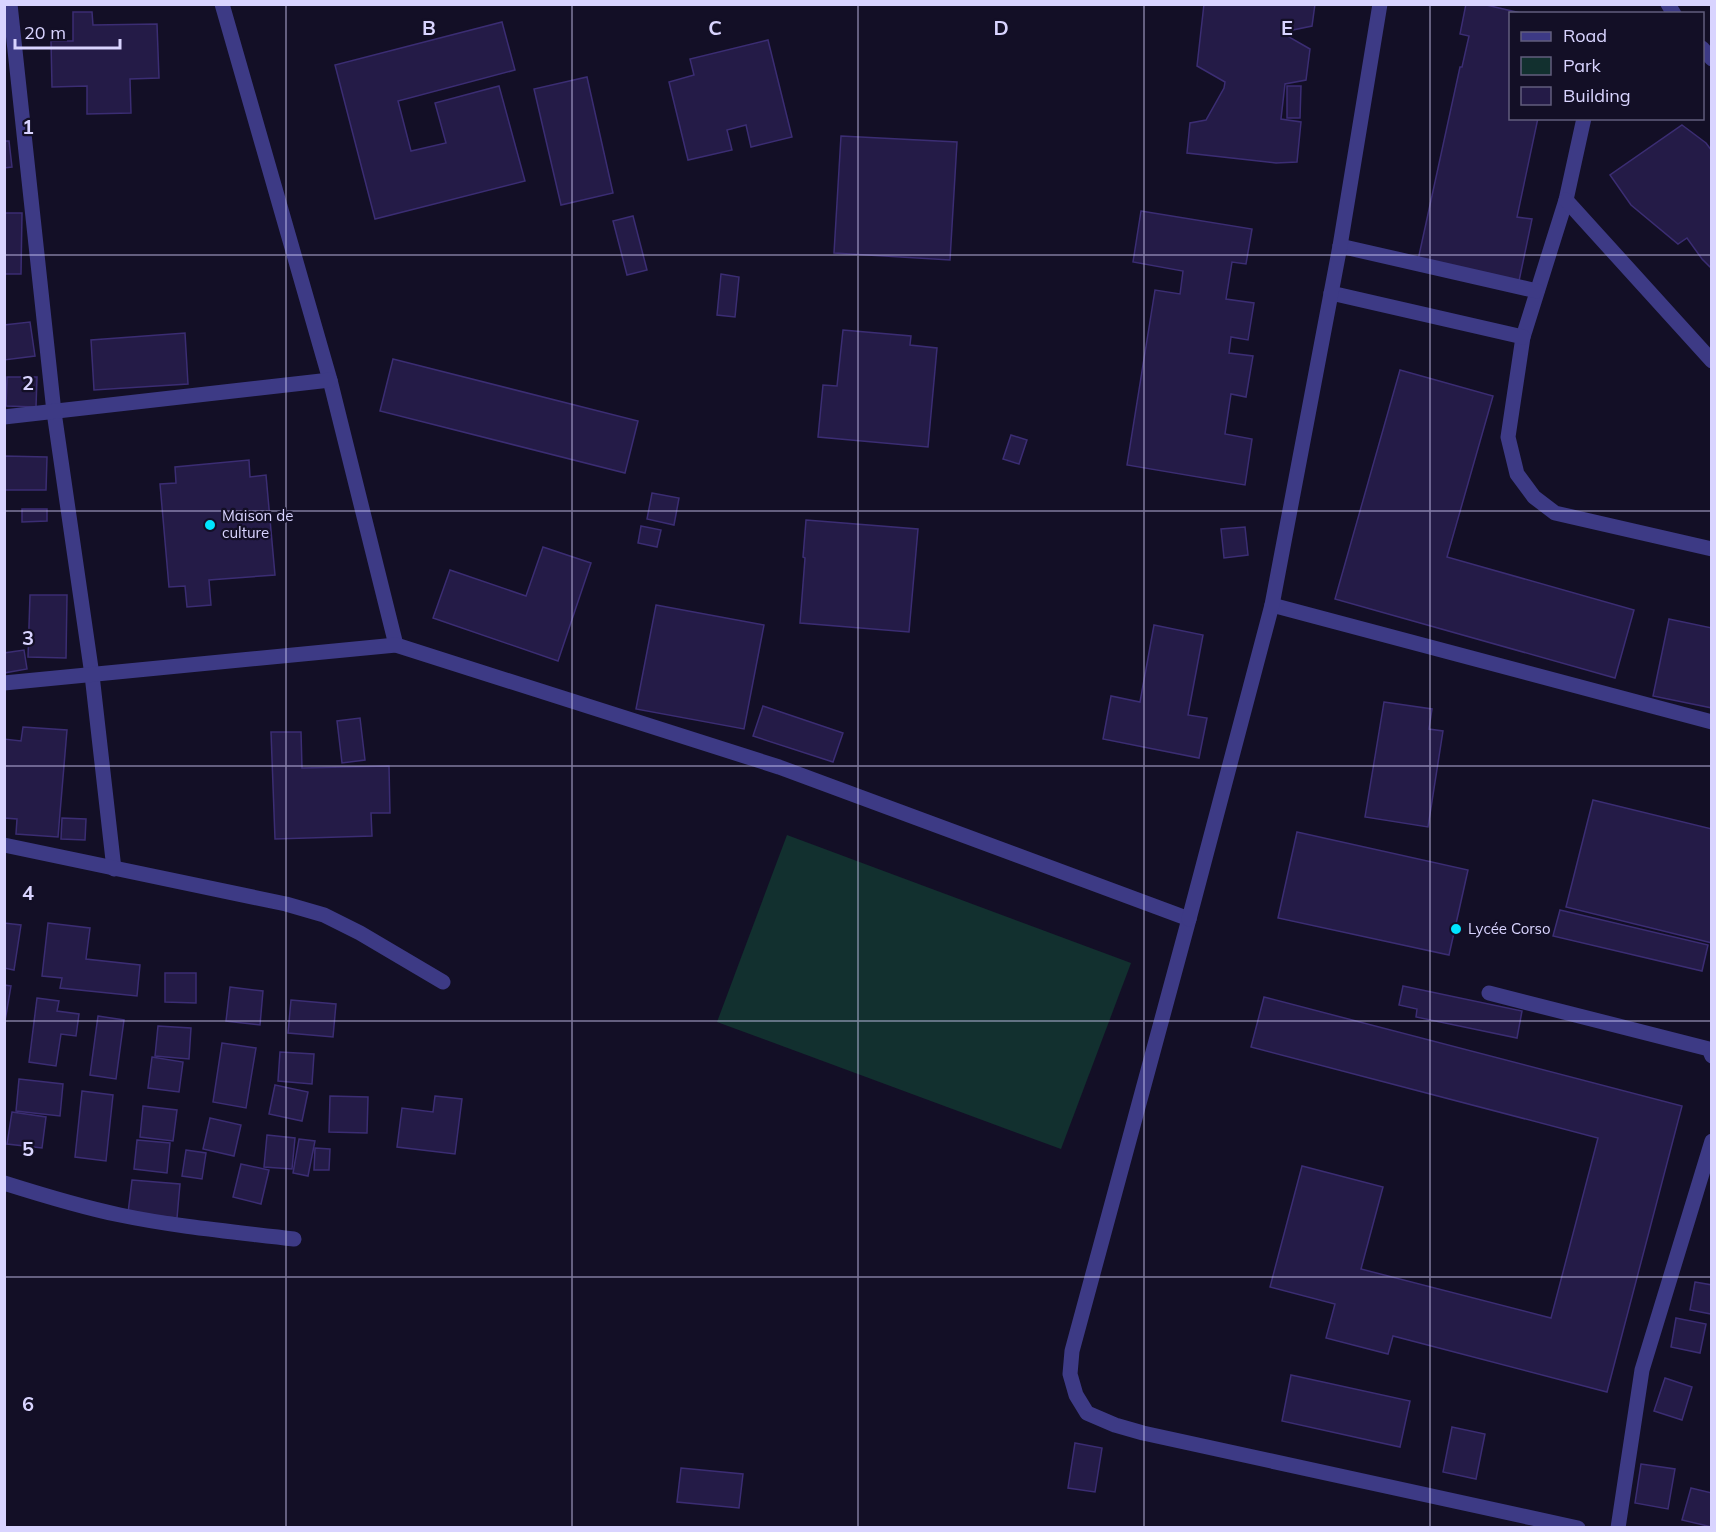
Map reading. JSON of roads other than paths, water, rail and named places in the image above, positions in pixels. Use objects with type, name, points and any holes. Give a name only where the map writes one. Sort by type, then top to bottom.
[{"type":"street","points":[[10,4],[54,412],[92,675],[114,869]]},
{"type":"street","points":[[222,4],[330,380],[396,645]]},
{"type":"street","points":[[1380,4],[1340,246],[1272,605],[1072,1351],[1070,1374],[1076,1395],[1086,1413],[1115,1425],[1578,1527]]},
{"type":"street","points":[[1584,120],[1566,200],[1523,337],[1508,437],[1517,474],[1534,497],[1555,513],[1712,549]]},
{"type":"street","points":[[1566,200],[1712,361]]},
{"type":"street","points":[[1340,246],[1536,291]]},
{"type":"street","points":[[1331,293],[1523,337]]},
{"type":"street","points":[[4,417],[330,380]]},
{"type":"street","points":[[1272,605],[1712,722]]},
{"type":"street","points":[[4,683],[396,645],[779,767],[1189,919]]},
{"type":"street","points":[[4,845],[286,904],[324,915],[360,933],[443,982]]},
{"type":"street","points":[[1489,993],[1709,1049],[1712,1056]]},
{"type":"street","points":[[1618,1527],[1642,1370],[1711,1142]]},
{"type":"street","points":[[4,1183],[120,1215],[294,1239]]},
{"type":"place","name":"Maison de culture","points":[[210,525]]},
{"type":"place","name":"Lycée Corso","points":[[1456,929]]}]
